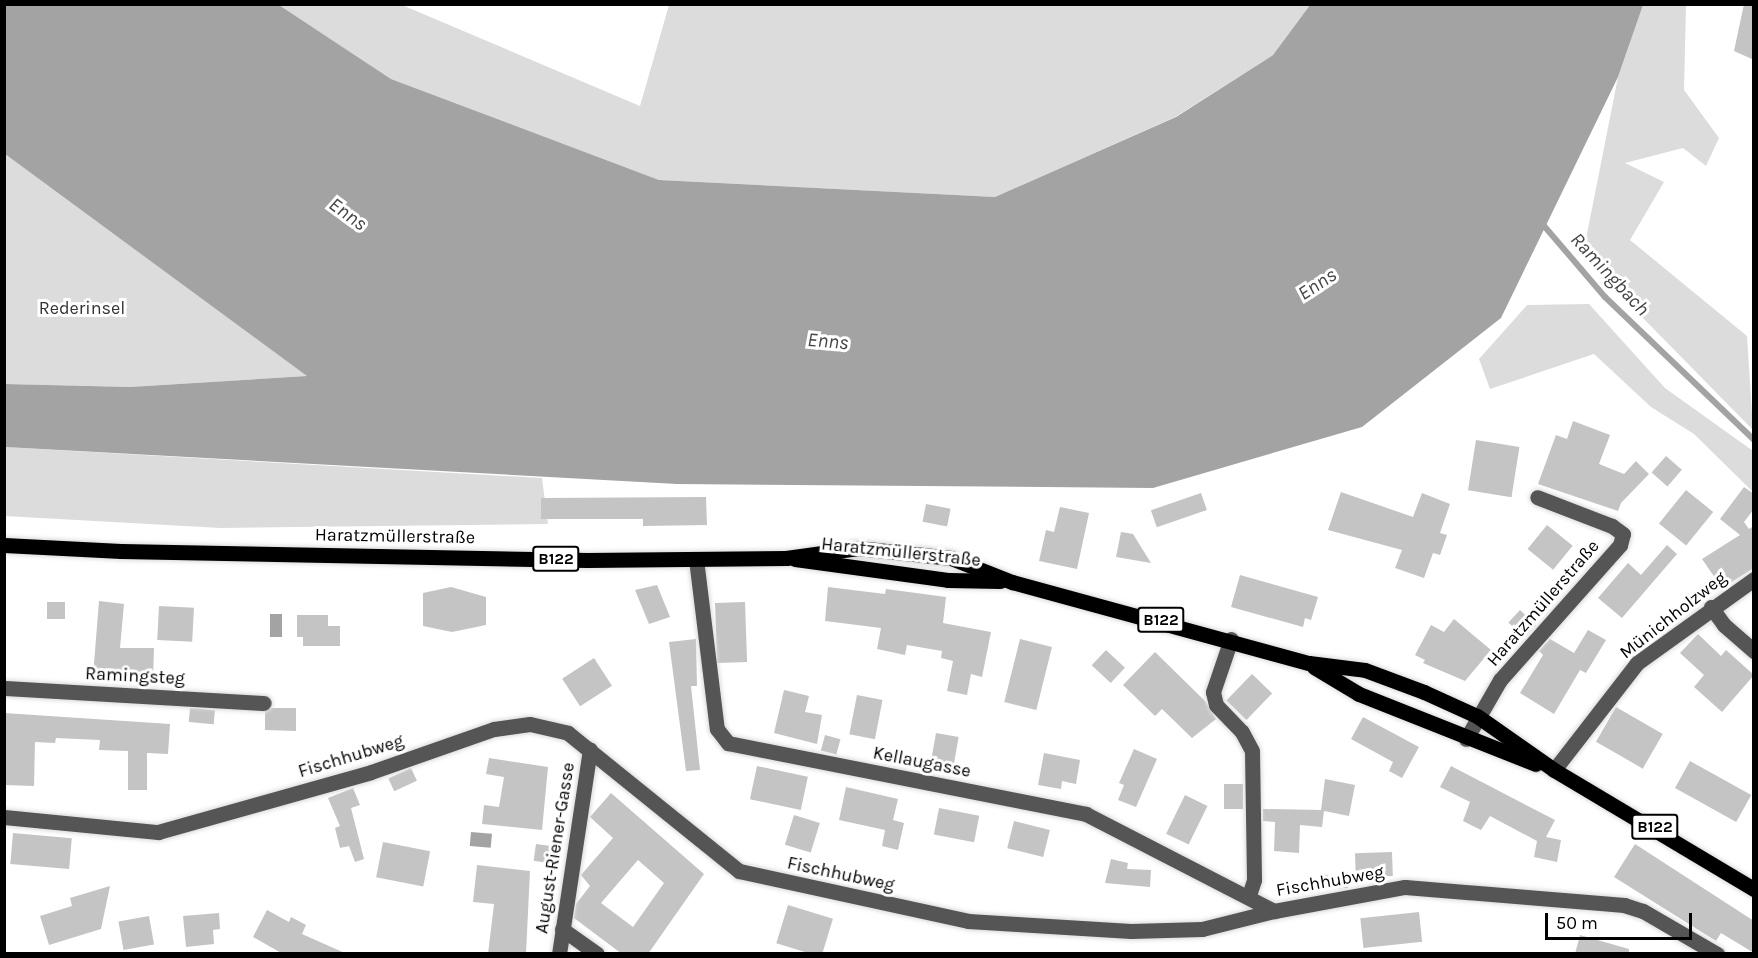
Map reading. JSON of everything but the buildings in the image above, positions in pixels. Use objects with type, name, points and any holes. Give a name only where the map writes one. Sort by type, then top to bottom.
[{"type":"main road","name":"Haratzmüllerstraße","points":[[4,545],[191,553],[696,559],[786,558],[858,548],[903,551],[951,558],[1012,582],[1231,639],[1309,663],[1365,670],[1477,716],[1554,770],[1754,889]]},
{"type":"main road","name":"Haratzmüllerstraße","points":[[786,558],[847,570],[948,580],[1012,582]]},
{"type":"main road","name":"Haratzmüllerstraße","points":[[1309,663],[1359,694],[1466,739],[1554,770]]},
{"type":"street","name":"Haratzmüllerstraße","points":[[1466,739],[1477,716],[1500,680],[1620,545],[1623,534],[1612,526],[1537,497]]},
{"type":"street","name":"Kellaugasse","points":[[696,559],[717,729],[728,743],[1086,814],[1249,895],[1274,911]]},
{"type":"street","name":"Münichholzweg","points":[[1554,770],[1637,663],[1711,607],[1754,579]]},
{"type":"street","points":[[1711,607],[1724,625],[1754,651]]},
{"type":"street","name":"Fischhubweg","points":[[1231,639],[1213,692],[1216,705],[1242,732],[1252,751],[1254,880],[1249,895]]},
{"type":"street","name":"Ramingsteg","points":[[4,688],[264,703]]},
{"type":"street","name":"Fischhubweg","points":[[4,817],[158,832],[371,772],[494,729],[530,724],[567,733],[590,749],[739,871],[968,921],[1131,931],[1202,929],[1274,911],[1405,887],[1624,905],[1643,911],[1717,954]]},
{"type":"street","name":"August-Riener-Gasse","points":[[559,954],[590,749]]},
{"type":"street","points":[[562,928],[597,954]]},
{"type":"green space","points":[[279,5],[402,5],[640,106],[669,5],[1310,5],[1273,55],[1175,117],[995,197],[659,180],[391,79]]},
{"type":"green space","points":[[1643,5],[1686,5],[1684,90],[1719,138],[1706,166],[1683,148],[1625,163],[1664,182],[1630,240],[1747,336],[1753,430],[1640,315],[1584,249],[1618,77]]},
{"type":"green space","name":"Rederinsel","points":[[5,154],[308,376],[130,387],[5,384]]},
{"type":"green space","points":[[1589,304],[1665,388],[1753,451],[1753,492],[1694,434],[1651,407],[1594,354],[1490,389],[1479,359],[1527,305]]},
{"type":"green space","points":[[4,447],[542,478],[548,524],[221,528],[5,516]]},
{"type":"water","name":"Enns","points":[[5,4],[279,5],[391,79],[659,180],[995,197],[1176,117],[1273,55],[1310,5],[1643,5],[1618,77],[1501,318],[1362,427],[1153,488],[677,484],[5,447],[5,384],[130,387],[307,376],[5,154]]},
{"type":"water","points":[[270,614],[282,614],[282,637],[270,637]]},
{"type":"water","points":[[471,832],[492,834],[491,848],[470,846]]},
{"type":"waterway","name":"Ramingbach","points":[[1539,220],[1605,297],[1754,440]]}]
